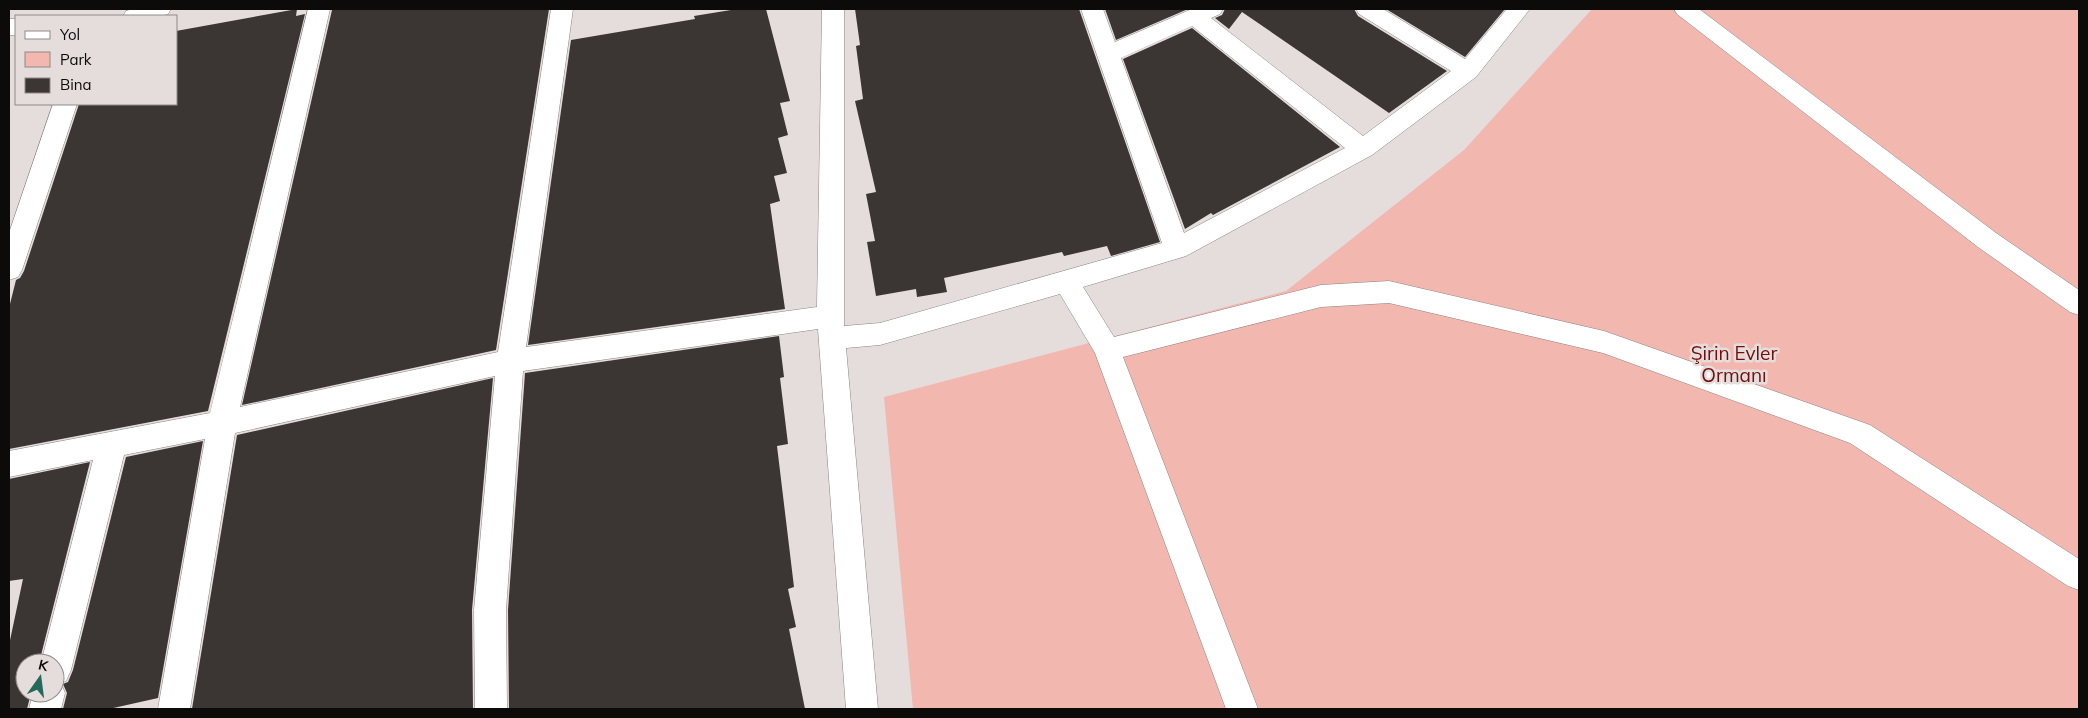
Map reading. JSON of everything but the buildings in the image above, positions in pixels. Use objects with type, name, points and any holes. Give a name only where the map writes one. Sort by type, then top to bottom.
[{"type":"street","points":[[138,15],[163,9]]},
{"type":"street","points":[[174,709],[222,423],[319,9]]},
{"type":"street","points":[[491,709],[490,610],[510,361],[562,9]]},
{"type":"street","points":[[833,9],[831,327],[862,709]]},
{"type":"street","points":[[1092,9],[1177,248]]},
{"type":"street","points":[[1368,9],[1468,71]]},
{"type":"street","points":[[9,464],[222,423],[510,361],[831,327],[880,334],[1177,248],[1363,149],[1468,71],[1519,9]]},
{"type":"street","points":[[1685,9],[1987,240],[2079,304]]},
{"type":"street","points":[[1108,54],[1203,13],[1363,149]]},
{"type":"street","points":[[9,270],[65,105]]},
{"type":"street","points":[[1066,281],[1107,350],[1242,709]]},
{"type":"street","points":[[1107,350],[1321,296],[1389,292],[1604,342],[1860,434],[2079,576]]},
{"type":"street","points":[[59,653],[112,444]]},
{"type":"green space","name":"Şirin Evler Ormanı","points":[[1592,9],[2079,9],[2079,709],[913,709],[884,397],[1286,291],[1464,150]]}]
